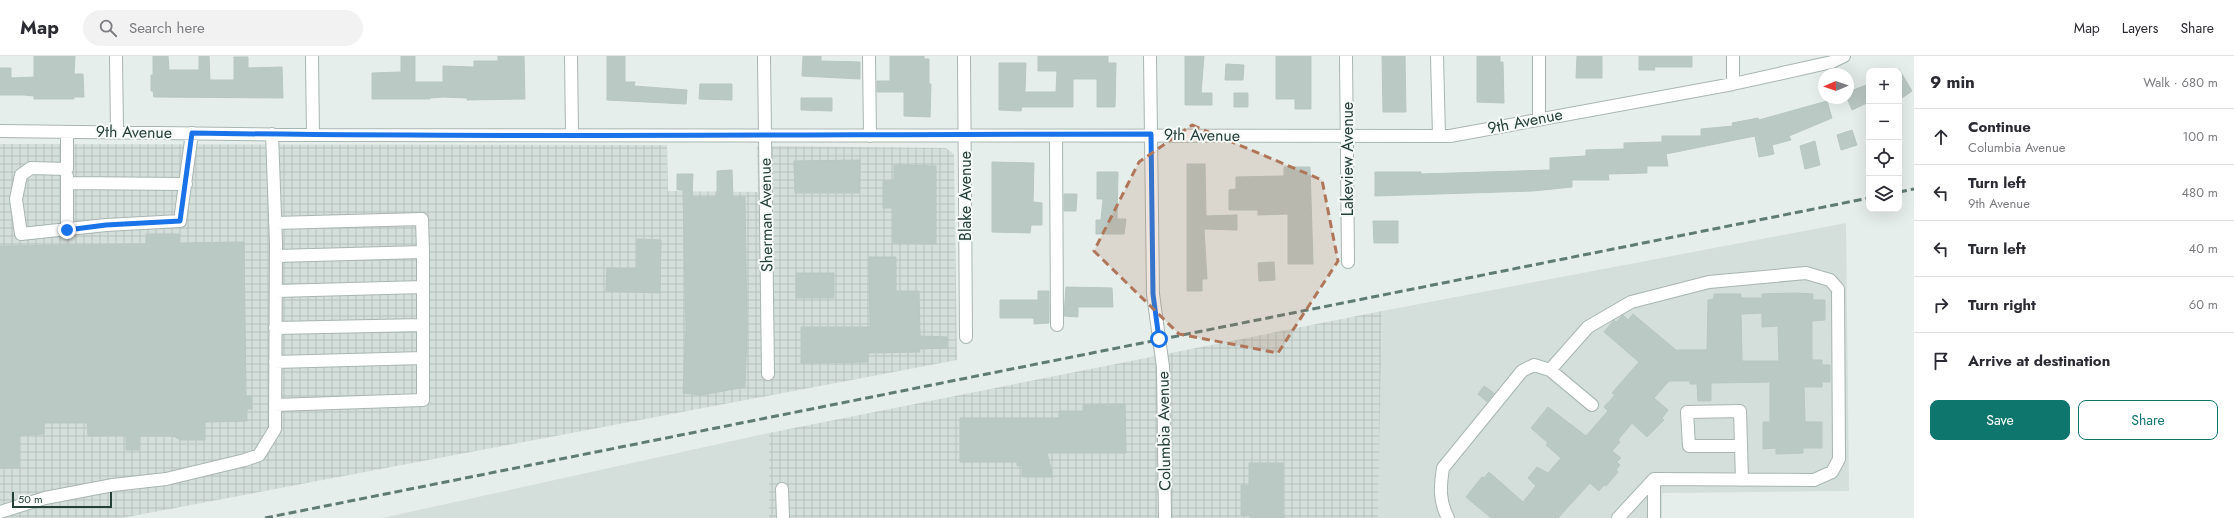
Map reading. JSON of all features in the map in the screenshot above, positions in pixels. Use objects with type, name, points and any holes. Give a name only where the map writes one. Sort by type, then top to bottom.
[{"type":"street","points":[[116,56],[117,131]]},
{"type":"street","points":[[312,56],[312,135]]},
{"type":"street","points":[[571,56],[572,134]]},
{"type":"street","name":"Sherman Avenue","points":[[764,56],[768,374]]},
{"type":"street","points":[[869,56],[870,136]]},
{"type":"street","name":"Blake Avenue","points":[[964,56],[966,337]]},
{"type":"street","name":"Columbia Avenue","points":[[1150,56],[1153,294],[1163,367],[1165,518]]},
{"type":"street","name":"Lakeview Avenue","points":[[1346,56],[1348,136],[1348,262]]},
{"type":"street","points":[[1437,56],[1439,136]]},
{"type":"street","points":[[1539,56],[1539,118]]},
{"type":"street","points":[[1733,56],[1733,84]]},
{"type":"street","name":"9th Avenue","points":[[0,131],[117,131],[312,135],[572,134],[1056,136],[1151,134],[1450,136],[1539,118],[1733,84],[1832,62],[1844,56]]},
{"type":"street","points":[[66,132],[67,230]]},
{"type":"street","points":[[67,169],[31,168],[21,175],[16,199],[21,234],[106,225],[180,221],[192,133]]},
{"type":"street","points":[[0,512],[45,498],[113,485],[166,479],[245,460],[259,455],[275,429],[276,256],[272,134]]},
{"type":"street","points":[[1056,136],[1057,325]]},
{"type":"street","points":[[67,184],[186,184]]},
{"type":"street","points":[[275,223],[422,219],[423,252],[423,400],[275,405]]},
{"type":"street","points":[[276,256],[423,252]]},
{"type":"street","points":[[1550,370],[1588,327],[1631,302],[1709,282],[1806,273],[1830,280],[1838,289],[1839,459],[1832,472],[1814,480],[1654,479],[1618,518]]},
{"type":"street","points":[[276,291],[423,287]]},
{"type":"street","points":[[275,328],[423,325]]},
{"type":"street","points":[[275,362],[423,358]]},
{"type":"street","points":[[1448,518],[1441,505],[1440,486],[1443,468],[1522,371],[1534,365],[1550,370],[1592,405]]},
{"type":"street","points":[[1741,446],[1689,446],[1688,412],[1740,411],[1742,480]]},
{"type":"street","points":[[1654,479],[1654,518]]},
{"type":"street","points":[[782,489],[783,518]]},
{"type":"highlighted area","points":[[1192,125],[1322,180],[1338,261],[1278,353],[1179,334],[1094,251],[1139,162]]},
{"type":"shaded area","points":[[0,144],[667,145],[668,191],[758,192],[757,146],[946,148],[954,154],[957,360],[122,518],[0,518]]},
{"type":"shaded area","points":[[1846,223],[1849,491],[1662,493],[1662,518],[1378,518],[1382,311]]},
{"type":"shaded area","points":[[1382,311],[1378,518],[769,518],[769,433]]},
{"type":"shaded area","points":[[769,433],[769,518],[382,518]]},
{"type":"building","points":[[34,56],[75,56],[74,74],[83,74],[84,97],[74,97],[74,99],[34,99],[34,96],[0,95],[0,68],[11,68],[11,78],[34,77]]},
{"type":"building","points":[[153,56],[168,56],[169,70],[199,70],[199,56],[209,56],[210,80],[234,80],[234,57],[248,57],[248,68],[282,67],[283,98],[154,97],[153,91],[151,91]]},
{"type":"building","points":[[401,56],[415,56],[415,82],[443,82],[443,66],[474,67],[474,61],[498,61],[498,56],[524,56],[525,99],[467,100],[467,98],[443,97],[430,99],[372,99],[372,73],[401,72]]},
{"type":"building","points":[[607,56],[625,56],[625,82],[635,82],[634,86],[687,90],[686,104],[607,100]]},
{"type":"building","points":[[803,56],[821,56],[821,61],[860,62],[860,79],[802,76]]},
{"type":"building","points":[[890,56],[924,56],[924,59],[929,59],[929,84],[931,84],[930,117],[904,116],[904,92],[877,92],[877,81],[890,81]]},
{"type":"building","points":[[1038,56],[1108,56],[1108,63],[1116,63],[1115,107],[1097,107],[1097,79],[1073,79],[1073,107],[1022,107],[1021,111],[999,110],[999,63],[1026,63],[1025,92],[1056,92],[1057,71],[1038,71]]},
{"type":"building","points":[[1185,56],[1204,56],[1201,93],[1212,93],[1212,105],[1185,105]]},
{"type":"building","points":[[1276,56],[1311,56],[1311,109],[1295,109],[1295,99],[1276,99]]},
{"type":"building","points":[[1382,56],[1405,56],[1406,112],[1383,112]]},
{"type":"building","points":[[1477,56],[1500,56],[1500,62],[1503,62],[1504,103],[1477,102]]},
{"type":"building","points":[[1577,56],[1602,56],[1602,78],[1576,78]]},
{"type":"building","points":[[1639,56],[1692,56],[1692,67],[1654,67],[1655,70],[1639,70]]},
{"type":"building","points":[[1226,64],[1244,65],[1243,80],[1225,80]]},
{"type":"building","points":[[1902,74],[1912,91],[1902,98]]},
{"type":"building","points":[[700,84],[732,84],[732,100],[699,99]]},
{"type":"building","points":[[1866,85],[1866,103],[1852,110],[1850,104],[1854,104],[1854,90]]},
{"type":"building","points":[[1234,93],[1248,93],[1248,107],[1234,107]]},
{"type":"building","points":[[801,98],[832,98],[832,111],[801,110]]},
{"type":"building","points":[[1818,104],[1828,104],[1832,118],[1789,136],[1791,140],[1772,145],[1774,154],[1759,157],[1755,136],[1666,154],[1668,166],[1647,166],[1647,173],[1608,174],[1609,180],[1572,180],[1572,187],[1533,191],[1375,196],[1375,172],[1421,172],[1421,174],[1550,170],[1550,158],[1586,156],[1586,150],[1624,149],[1624,143],[1662,142],[1662,136],[1701,136],[1701,129],[1733,126],[1732,123],[1758,118],[1759,120]]},
{"type":"building","points":[[1852,130],[1857,145],[1841,150],[1837,135]]},
{"type":"building","points":[[1815,141],[1820,165],[1805,169],[1800,146]]},
{"type":"building","points":[[860,160],[859,193],[795,193],[794,161]]},
{"type":"building","points":[[992,162],[1034,163],[1033,202],[1042,203],[1042,225],[1031,225],[1030,233],[992,232]]},
{"type":"building","points":[[1187,164],[1205,164],[1206,216],[1237,215],[1237,230],[1204,229],[1207,279],[1202,279],[1202,291],[1187,291]]},
{"type":"building","points":[[894,165],[936,166],[936,244],[893,243],[893,208],[883,208],[883,181],[894,181]]},
{"type":"building","points":[[1284,167],[1310,167],[1313,264],[1288,264],[1288,214],[1258,215],[1258,210],[1229,210],[1229,190],[1236,189],[1236,177],[1284,176]]},
{"type":"building","points":[[732,170],[733,197],[745,197],[747,332],[745,387],[702,395],[683,393],[686,329],[683,190],[677,190],[677,174],[693,174],[692,197],[717,197],[717,171]]},
{"type":"building","points":[[1097,172],[1118,172],[1117,219],[1126,219],[1124,234],[1096,234],[1096,220],[1101,220],[1103,199],[1097,199]]},
{"type":"building","points":[[1064,194],[1077,194],[1076,211],[1064,211]]},
{"type":"building","points":[[1373,221],[1398,221],[1398,243],[1374,243]]},
{"type":"building","points":[[146,234],[179,234],[179,243],[244,242],[246,396],[252,396],[252,409],[247,409],[247,421],[205,422],[205,440],[181,440],[173,436],[139,436],[139,450],[126,450],[126,435],[88,436],[87,423],[44,423],[44,434],[19,435],[19,468],[0,468],[0,246],[146,244]]},
{"type":"building","points":[[637,239],[661,240],[660,293],[606,291],[607,268],[637,269]]},
{"type":"building","points":[[869,257],[896,257],[896,291],[919,291],[920,336],[947,337],[947,348],[919,349],[920,352],[868,353],[868,362],[801,363],[801,327],[870,327]]},
{"type":"building","points":[[1274,262],[1275,280],[1259,281],[1258,263]]},
{"type":"building","points":[[796,273],[834,273],[834,298],[796,298]]},
{"type":"building","points":[[1066,287],[1112,288],[1113,307],[1078,307],[1078,317],[1064,316]]},
{"type":"building","points":[[1038,291],[1049,291],[1049,323],[1034,324],[1034,318],[1000,318],[1000,300],[1038,300]]},
{"type":"building","points":[[1714,294],[1741,294],[1741,298],[1762,298],[1762,294],[1813,294],[1813,300],[1825,300],[1825,320],[1812,321],[1812,360],[1822,360],[1822,365],[1830,365],[1830,382],[1822,382],[1822,387],[1804,387],[1805,422],[1822,422],[1822,448],[1803,448],[1803,453],[1776,454],[1776,448],[1763,449],[1763,422],[1770,422],[1770,382],[1711,383],[1711,401],[1698,401],[1697,384],[1690,384],[1690,381],[1669,381],[1654,398],[1668,410],[1662,418],[1664,420],[1647,437],[1632,423],[1618,440],[1620,442],[1612,451],[1621,458],[1617,462],[1620,465],[1616,470],[1618,472],[1606,486],[1604,485],[1599,491],[1590,483],[1558,518],[1491,518],[1466,497],[1482,477],[1484,478],[1489,472],[1523,502],[1536,486],[1528,478],[1537,467],[1548,473],[1561,458],[1546,445],[1548,443],[1531,428],[1548,407],[1586,436],[1608,411],[1604,407],[1615,395],[1612,393],[1639,362],[1604,332],[1614,320],[1616,322],[1623,315],[1628,320],[1633,314],[1676,350],[1707,350],[1708,300],[1714,299]],"holes":[[[1762,313],[1762,327],[1778,326],[1779,361],[1742,361],[1741,314]]]},
{"type":"building","points":[[1484,386],[1494,393],[1487,402],[1478,394]]},
{"type":"building","points":[[1125,404],[1126,453],[1047,453],[1053,477],[1022,477],[1022,466],[1017,466],[1017,462],[960,462],[960,418],[1059,418],[1059,411],[1083,411],[1083,405]]},
{"type":"building","points":[[1249,463],[1283,463],[1283,518],[1250,518],[1250,515],[1241,515],[1241,485],[1249,486]]},
{"type":"railway","points":[[1902,191],[1914,189]]},
{"type":"railway","points":[[265,518],[1866,199]]},
{"type":"route","points":[[67,230],[106,225],[180,221],[192,133],[312,135],[870,136],[1056,136],[1151,134],[1153,294],[1159,339]]}]
